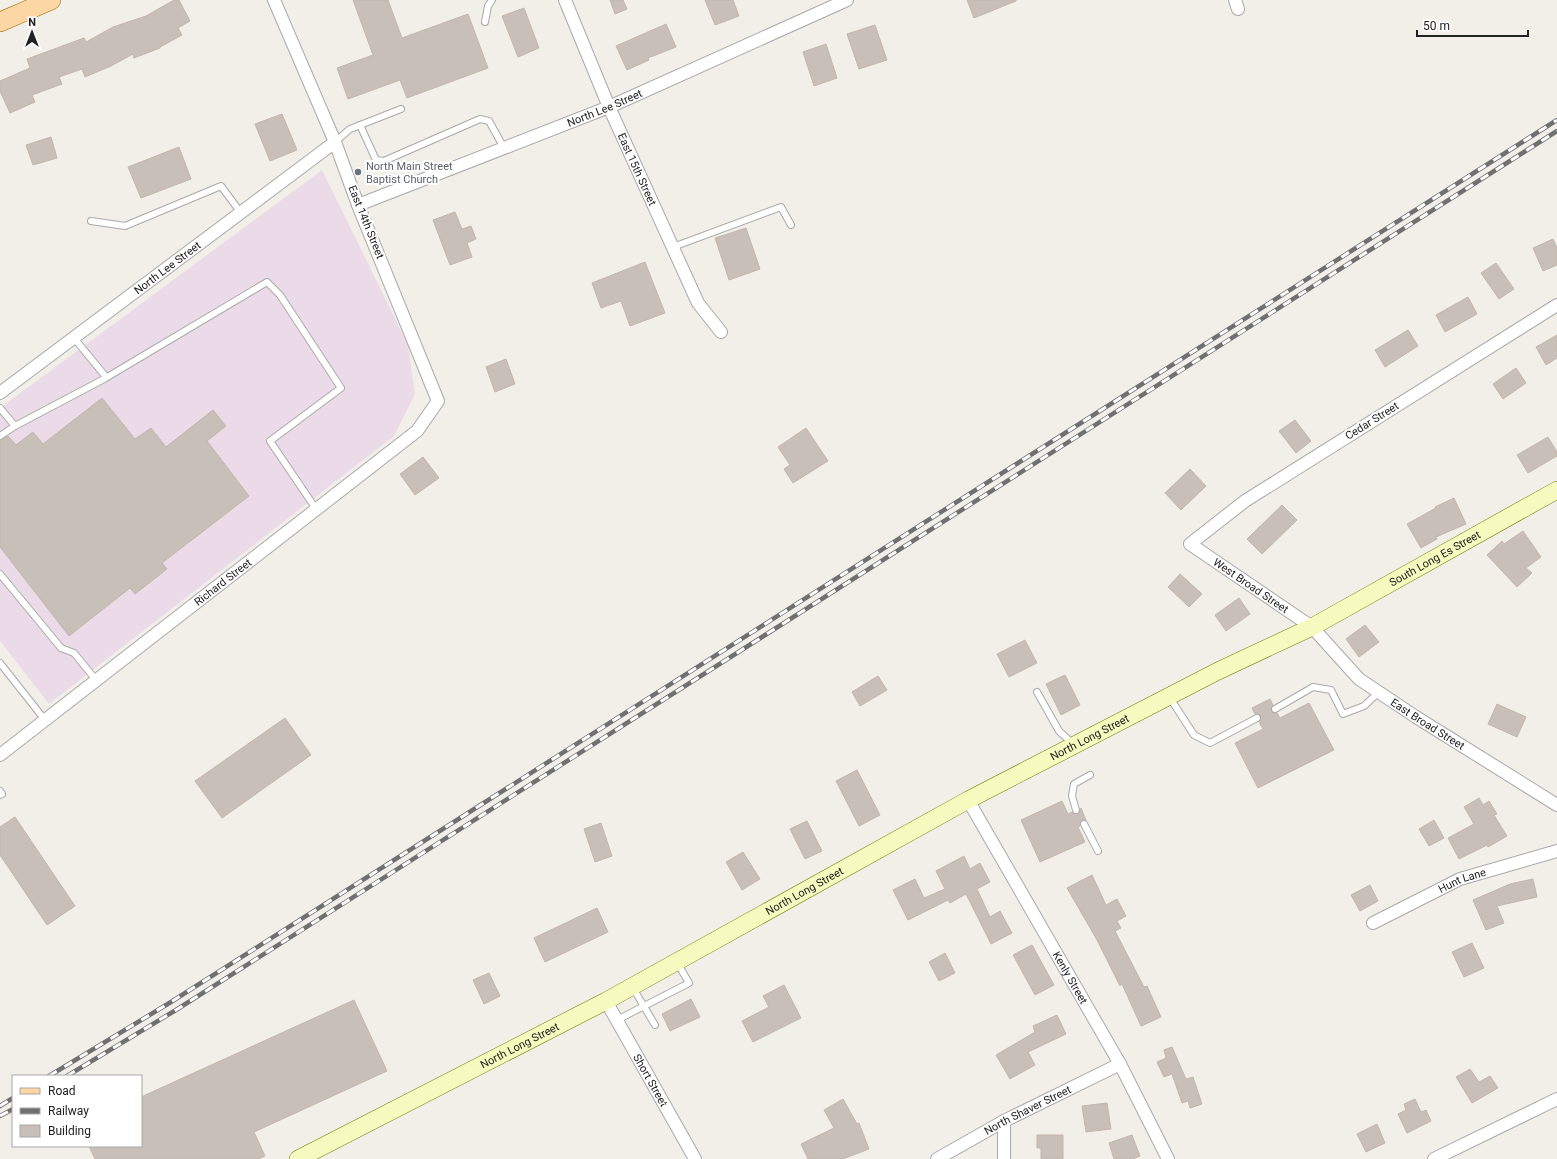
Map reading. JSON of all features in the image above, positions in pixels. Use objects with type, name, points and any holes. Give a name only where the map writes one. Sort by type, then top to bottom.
[{"type":"main road","points":[[0,22],[51,0]]},
{"type":"street","name":"East 14th Street","points":[[274,0],[335,142],[358,205],[438,401]]},
{"type":"street","name":"East 15th Street","points":[[565,0],[609,107],[698,303],[721,332]]},
{"type":"street","name":"North Lee Street","points":[[358,205],[609,107],[847,0]]},
{"type":"street","name":"North Lee Street","points":[[0,393],[335,142]]},
{"type":"street","name":"Cedar Street","points":[[1190,544],[1245,501],[1557,305]]},
{"type":"street","name":"Richard Street","points":[[0,755],[416,431],[438,401]]},
{"type":"street","name":"South Long Es Street","points":[[1312,626],[1557,490]]},
{"type":"street","name":"West Broad Street","points":[[1190,544],[1312,626]]},
{"type":"street","name":"East Broad Street","points":[[1312,626],[1359,678],[1557,805]]},
{"type":"street","name":"North Long Street","points":[[298,1159],[606,1001],[968,800],[1169,696],[1312,626]]},
{"type":"street","name":"Kenly Street","points":[[968,800],[1120,1064],[1168,1159]]},
{"type":"street","name":"Hunt Lane","points":[[1373,923],[1460,879],[1557,851]]},
{"type":"street","name":"Short Street","points":[[606,1001],[695,1159]]},
{"type":"street","name":"North Shaver Street","points":[[937,1159],[1004,1121],[1120,1064]]},
{"type":"street","points":[[1434,1159],[1557,1099]]},
{"type":"street","points":[[1004,1121],[1004,1159]]},
{"type":"lane","points":[[485,22],[488,6],[492,0]]},
{"type":"lane","points":[[335,142],[350,129],[401,109]]},
{"type":"lane","points":[[360,125],[376,160],[384,161],[480,119],[489,121],[504,148]]},
{"type":"lane","points":[[91,221],[125,226],[221,186],[241,213]]},
{"type":"lane","points":[[673,247],[781,207],[791,225]]},
{"type":"lane","points":[[0,436],[15,426],[106,377],[267,282],[280,295],[341,388],[270,441],[316,509]]},
{"type":"lane","points":[[74,338],[106,377]]},
{"type":"lane","points":[[0,408],[15,426]]},
{"type":"lane","points":[[0,574],[45,626],[61,648],[74,653],[96,680]]},
{"type":"lane","points":[[0,663],[45,720]]},
{"type":"lane","points":[[1275,709],[1313,687],[1331,690],[1343,714],[1364,706],[1379,692]]},
{"type":"lane","points":[[1037,692],[1059,731],[1074,745]]},
{"type":"lane","points":[[1169,696],[1194,735],[1210,743],[1258,718]]},
{"type":"lane","points":[[1076,810],[1072,796],[1074,784],[1090,775]]},
{"type":"lane","points":[[0,791],[2,794],[0,795]]},
{"type":"lane","points":[[1084,824],[1098,851]]},
{"type":"lane","points":[[617,1020],[689,983],[677,962]]},
{"type":"lane","points":[[632,986],[655,1025]]},
{"type":"shaded area","points":[[322,170],[408,345],[415,394],[394,436],[49,704],[0,641],[0,408]]},
{"type":"building","points":[[174,0],[179,0],[190,21],[178,28],[182,35],[160,48],[134,58],[133,54],[111,66],[85,77],[82,69],[59,77],[62,84],[32,95],[35,102],[10,113],[0,91],[0,81],[30,68],[27,59],[84,38],[86,42],[113,27],[146,16]]},
{"type":"building","points":[[353,0],[388,0],[402,38],[468,14],[488,68],[407,98],[400,80],[348,99],[337,68],[373,55]]},
{"type":"building","points":[[610,0],[623,0],[627,9],[615,14]]},
{"type":"building","points":[[705,0],[733,0],[739,16],[715,25]]},
{"type":"building","points":[[967,0],[1016,0],[1016,1],[974,18]]},
{"type":"building","points":[[524,8],[539,48],[518,57],[502,16]]},
{"type":"building","points":[[666,24],[676,47],[648,58],[649,60],[627,70],[616,46]]},
{"type":"building","points":[[875,25],[887,60],[859,69],[847,34]]},
{"type":"building","points":[[826,44],[837,78],[814,86],[803,52]]},
{"type":"building","points":[[282,114],[297,150],[270,161],[255,124]]},
{"type":"building","points":[[51,137],[57,158],[33,165],[26,145]]},
{"type":"building","points":[[179,147],[191,179],[141,198],[128,167]]},
{"type":"building","points":[[455,212],[462,229],[471,226],[476,239],[467,243],[472,257],[450,265],[433,220]]},
{"type":"building","points":[[746,228],[760,269],[729,280],[715,238]]},
{"type":"building","points":[[1553,239],[1557,248],[1557,265],[1543,271],[1533,248]]},
{"type":"building","points":[[645,262],[665,313],[630,326],[621,301],[601,308],[592,283]]},
{"type":"building","points":[[1496,263],[1514,289],[1499,299],[1481,273]]},
{"type":"building","points":[[1468,297],[1477,314],[1445,332],[1436,315]]},
{"type":"building","points":[[1408,330],[1418,346],[1385,367],[1375,350]]},
{"type":"building","points":[[1557,335],[1557,358],[1546,365],[1536,347]]},
{"type":"building","points":[[506,359],[515,384],[495,392],[486,367]]},
{"type":"building","points":[[1516,368],[1526,383],[1503,399],[1493,384]]},
{"type":"building","points":[[102,398],[135,439],[151,428],[166,447],[213,410],[226,426],[207,441],[249,496],[162,563],[167,569],[135,594],[130,588],[69,636],[0,547],[0,440],[8,436],[16,445],[33,432],[43,444]]},
{"type":"building","points":[[1295,420],[1311,441],[1296,453],[1279,431]]},
{"type":"building","points":[[806,428],[828,461],[793,483],[784,469],[790,465],[778,447]]},
{"type":"building","points":[[1548,437],[1557,452],[1557,456],[1528,473],[1517,455]]},
{"type":"building","points":[[423,457],[439,478],[415,495],[400,474]]},
{"type":"building","points":[[1190,469],[1206,486],[1181,510],[1165,493]]},
{"type":"building","points":[[1454,498],[1466,524],[1436,537],[1437,539],[1421,548],[1407,524],[1436,508],[1435,507]]},
{"type":"building","points":[[1282,505],[1297,520],[1262,554],[1247,539]]},
{"type":"building","points":[[1523,531],[1541,557],[1526,568],[1532,573],[1517,587],[1487,555],[1502,541],[1504,544]]},
{"type":"building","points":[[1180,574],[1202,594],[1189,607],[1168,587]]},
{"type":"building","points":[[1239,598],[1250,614],[1226,631],[1215,615]]},
{"type":"building","points":[[1365,625],[1379,642],[1359,657],[1346,639]]},
{"type":"building","points":[[1025,640],[1037,663],[1009,677],[997,654]]},
{"type":"building","points":[[1065,675],[1080,705],[1061,715],[1046,684]]},
{"type":"building","points":[[878,676],[887,690],[860,706],[852,692]]},
{"type":"building","points":[[1270,699],[1273,705],[1271,711],[1273,713],[1277,713],[1280,718],[1309,703],[1334,750],[1258,788],[1235,743],[1263,729],[1259,722],[1261,716],[1255,714],[1252,708]]},
{"type":"building","points":[[1497,704],[1526,717],[1517,737],[1488,724]]},
{"type":"building","points":[[285,718],[311,755],[222,818],[195,781]]},
{"type":"building","points":[[857,770],[880,815],[859,826],[836,781]]},
{"type":"building","points":[[1479,798],[1483,805],[1489,801],[1497,814],[1494,815],[1507,836],[1488,847],[1487,845],[1459,859],[1448,838],[1474,824],[1464,807]]},
{"type":"building","points":[[1062,801],[1068,814],[1072,812],[1078,814],[1081,808],[1086,820],[1082,820],[1080,826],[1078,827],[1085,842],[1040,862],[1021,820]]},
{"type":"building","points":[[15,817],[75,906],[47,925],[0,855],[0,827]]},
{"type":"building","points":[[1434,820],[1444,838],[1429,846],[1419,829]]},
{"type":"building","points":[[807,821],[822,851],[805,859],[790,829]]},
{"type":"building","points":[[601,823],[612,856],[595,862],[584,829]]},
{"type":"building","points":[[743,852],[760,879],[742,890],[726,862]]},
{"type":"building","points":[[964,856],[970,869],[980,863],[990,882],[977,889],[990,917],[1000,911],[1012,933],[991,944],[966,894],[950,903],[948,900],[908,920],[893,890],[915,879],[924,898],[945,889],[936,871]]},
{"type":"building","points":[[1092,875],[1106,905],[1117,899],[1126,916],[1117,921],[1121,928],[1115,931],[1144,987],[1147,986],[1161,1017],[1141,1026],[1122,984],[1120,986],[1097,940],[1067,888]]},
{"type":"building","points":[[1533,879],[1537,897],[1497,906],[1504,923],[1486,930],[1473,900],[1510,884]]},
{"type":"building","points":[[1370,885],[1378,901],[1360,911],[1351,895]]},
{"type":"building","points":[[597,908],[608,932],[545,962],[534,938]]},
{"type":"building","points":[[1472,943],[1484,968],[1464,977],[1452,952]]},
{"type":"building","points":[[1032,945],[1054,985],[1035,995],[1013,955]]},
{"type":"building","points":[[945,953],[955,973],[939,981],[929,962]]},
{"type":"building","points":[[489,973],[500,996],[484,1004],[473,980]]},
{"type":"building","points":[[784,985],[801,1018],[753,1042],[742,1021],[769,1007],[763,996]]},
{"type":"building","points":[[691,999],[700,1017],[670,1031],[662,1014]]},
{"type":"building","points":[[354,1000],[387,1071],[254,1132],[265,1156],[259,1159],[95,1159],[89,1147],[142,1147],[142,1097]]},
{"type":"building","points":[[1057,1015],[1066,1034],[1028,1052],[1035,1065],[1010,1079],[996,1055],[1035,1032],[1033,1026]]},
{"type":"building","points":[[1172,1047],[1186,1079],[1193,1077],[1202,1104],[1190,1108],[1188,1101],[1182,1103],[1172,1074],[1164,1077],[1157,1062],[1166,1058],[1164,1050]]},
{"type":"building","points":[[1470,1069],[1479,1082],[1490,1076],[1498,1088],[1472,1103],[1456,1077]]},
{"type":"building","points":[[843,1099],[857,1124],[859,1123],[869,1149],[843,1159],[808,1159],[801,1144],[834,1128],[824,1110]]},
{"type":"building","points":[[1415,1099],[1421,1112],[1426,1110],[1431,1121],[1407,1133],[1398,1114],[1406,1110],[1404,1104]]},
{"type":"building","points":[[1107,1103],[1111,1129],[1086,1132],[1082,1106]]},
{"type":"building","points":[[1377,1124],[1385,1143],[1366,1152],[1357,1134]]},
{"type":"building","points":[[1037,1135],[1063,1135],[1063,1159],[1041,1159],[1041,1148],[1037,1148]]},
{"type":"building","points":[[1132,1135],[1140,1156],[1133,1159],[1114,1159],[1109,1143]]},
{"type":"railway","points":[[51,1075],[171,1002],[1557,120]]},
{"type":"railway","points":[[69,1075],[176,1010],[1557,131]]},
{"type":"railway","points":[[0,1106],[12,1099]]},
{"type":"railway","points":[[0,1116],[12,1110]]},
{"type":"place","name":"North Main Street Baptist Church","points":[[358,172]]}]
